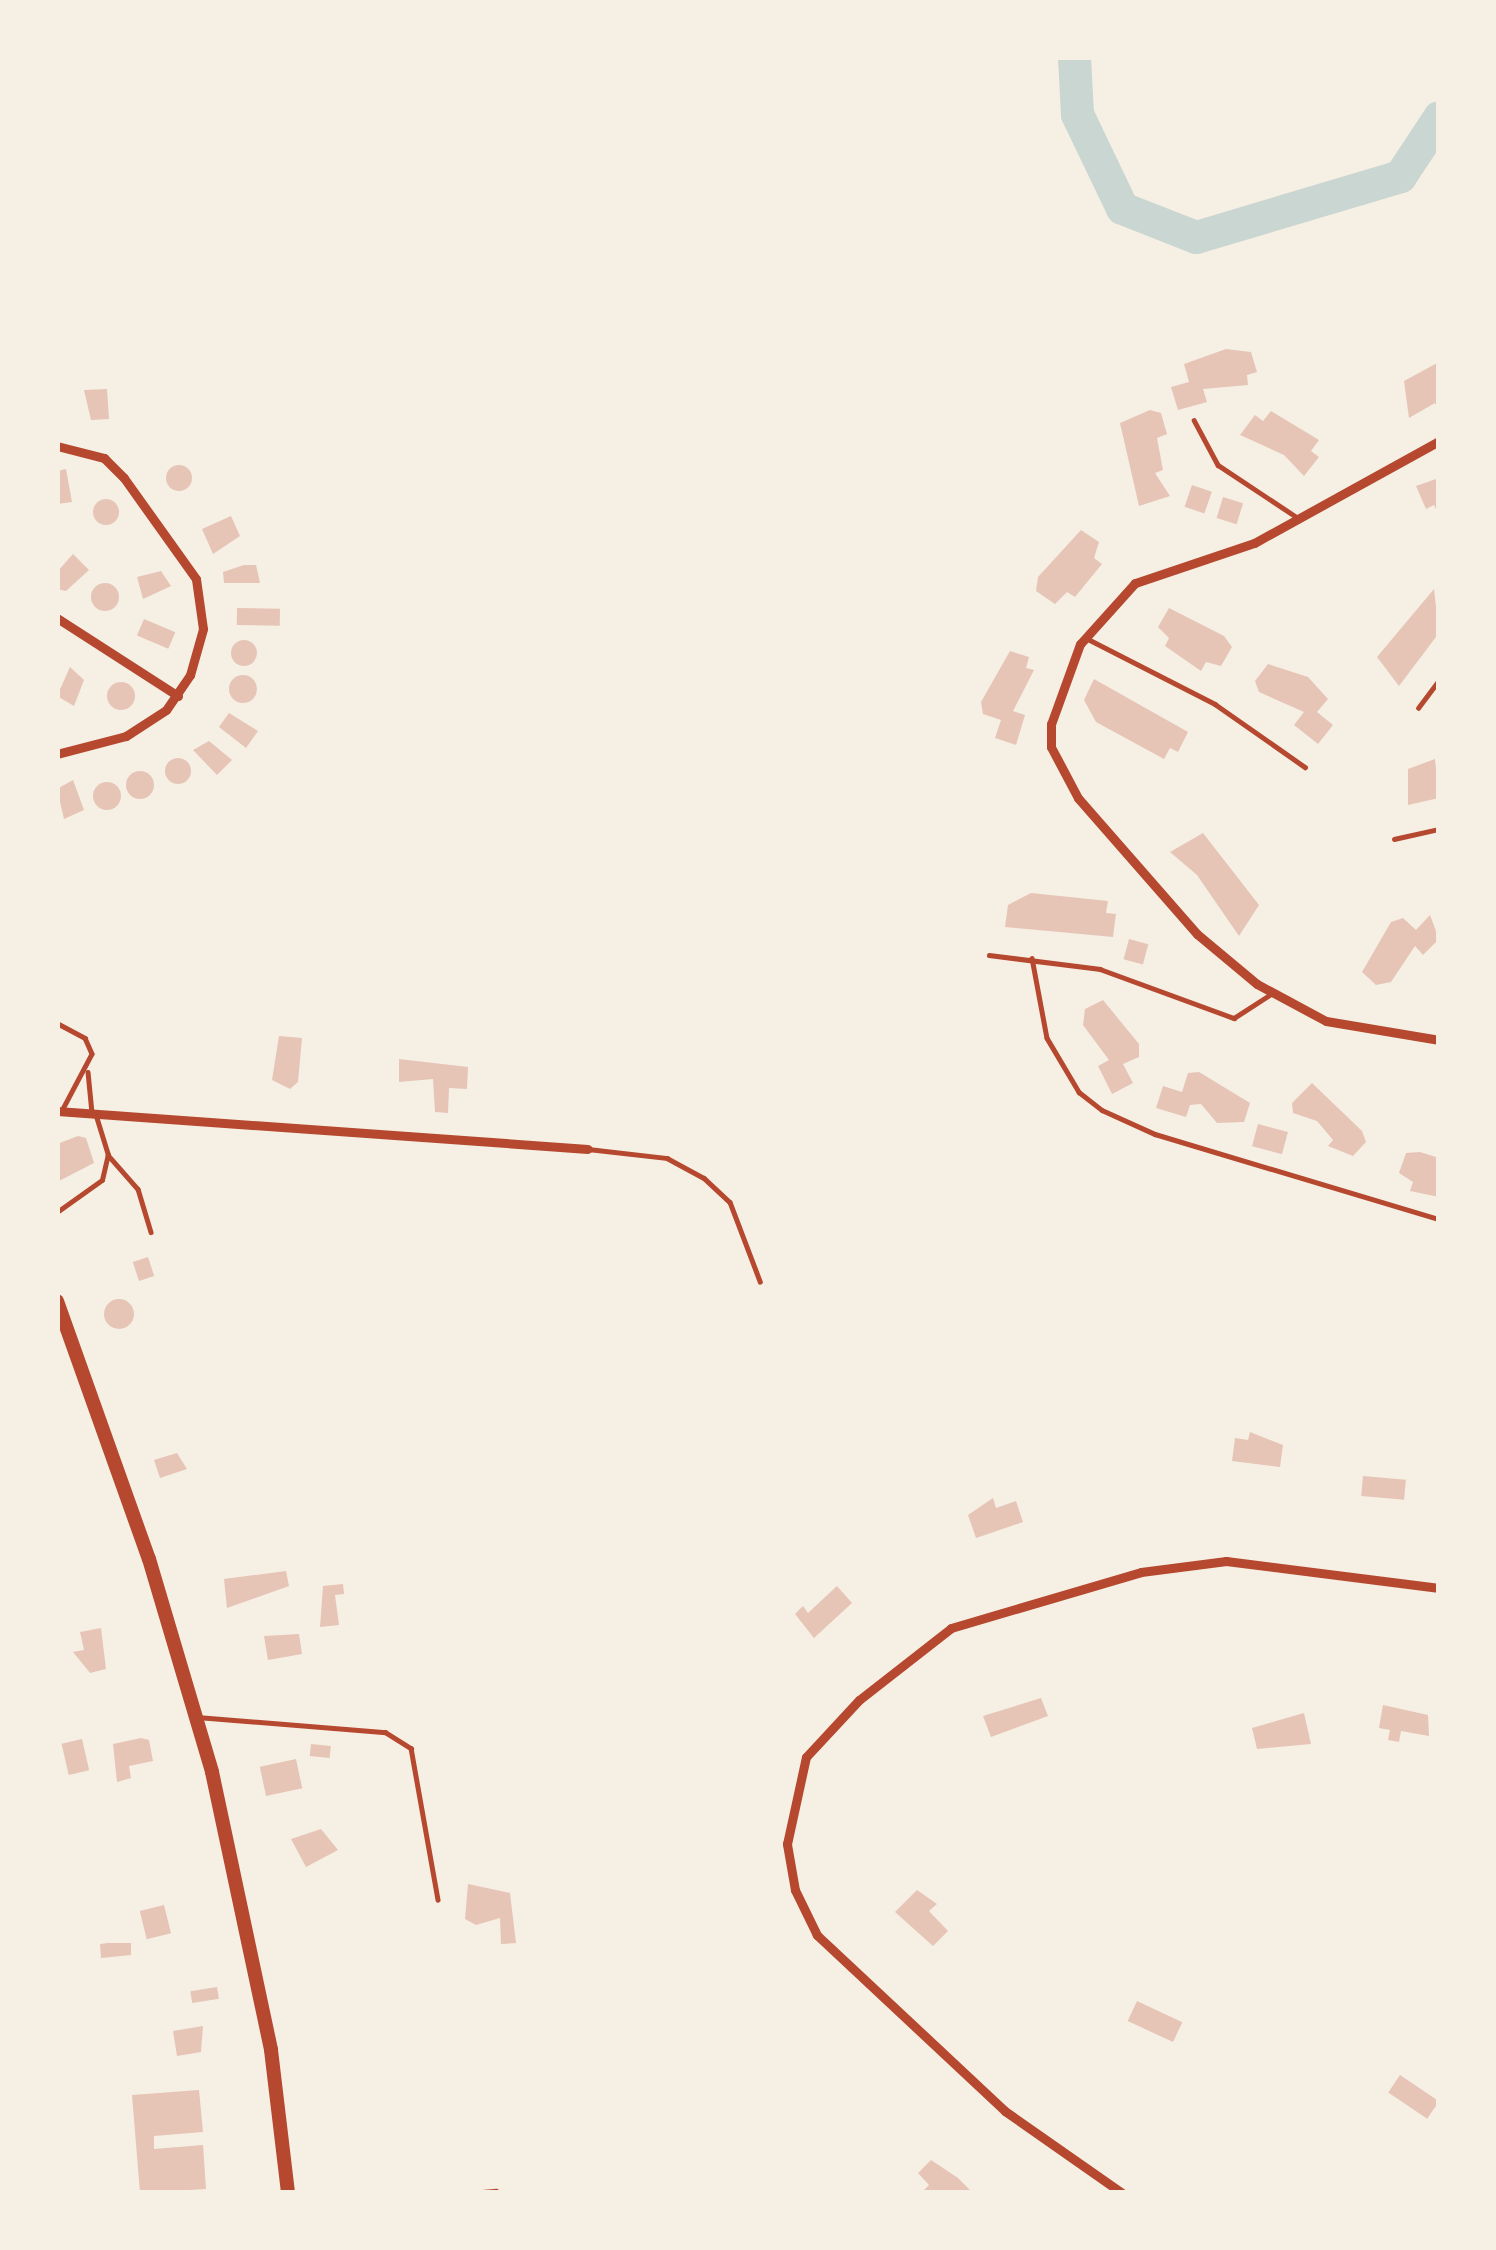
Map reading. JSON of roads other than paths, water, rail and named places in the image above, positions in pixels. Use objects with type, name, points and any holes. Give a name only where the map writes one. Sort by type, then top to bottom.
[{"type":"main road","points":[[57,1301],[197,1717],[271,2050],[288,2193]]},
{"type":"street","points":[[1439,441],[1222,557],[1135,583],[1085,637],[1051,724],[1060,770],[1197,934],[1271,994],[1326,1021],[1439,1040]]},
{"type":"street","points":[[57,446],[87,451],[114,468],[196,579],[203,629],[178,697],[126,736],[57,754]]},
{"type":"street","points":[[57,617],[178,697]]},
{"type":"street","points":[[60,1111],[588,1150]]},
{"type":"street","points":[[1122,2193],[1006,2111],[817,1935],[795,1891],[787,1844],[806,1757],[859,1700],[951,1628],[1141,1572],[1226,1561],[1439,1588]]},
{"type":"lane","points":[[1194,420],[1218,465],[1298,518]]},
{"type":"lane","points":[[1085,637],[1215,704],[1305,767]]},
{"type":"lane","points":[[1418,708],[1439,680]]},
{"type":"lane","points":[[1394,839],[1439,829]]},
{"type":"lane","points":[[989,955],[1100,969],[1234,1018],[1271,994]]},
{"type":"lane","points":[[1032,958],[1047,1038],[1079,1092],[1102,1110],[1155,1134],[1439,1219]]},
{"type":"lane","points":[[57,1023],[90,1045],[93,1113],[108,1155],[138,1189],[151,1232]]},
{"type":"lane","points":[[60,1111],[88,1072]]},
{"type":"lane","points":[[588,1150],[667,1158],[704,1178],[730,1202],[760,1281]]},
{"type":"lane","points":[[57,1212],[102,1180],[108,1155]]},
{"type":"lane","points":[[197,1717],[385,1732],[411,1748],[438,1900]]},
{"type":"lane","points":[[471,2193],[496,2191]]},
{"type":"waterway","points":[[1074,57],[1077,114],[1122,208],[1196,237],[1400,176],[1439,117]]}]
